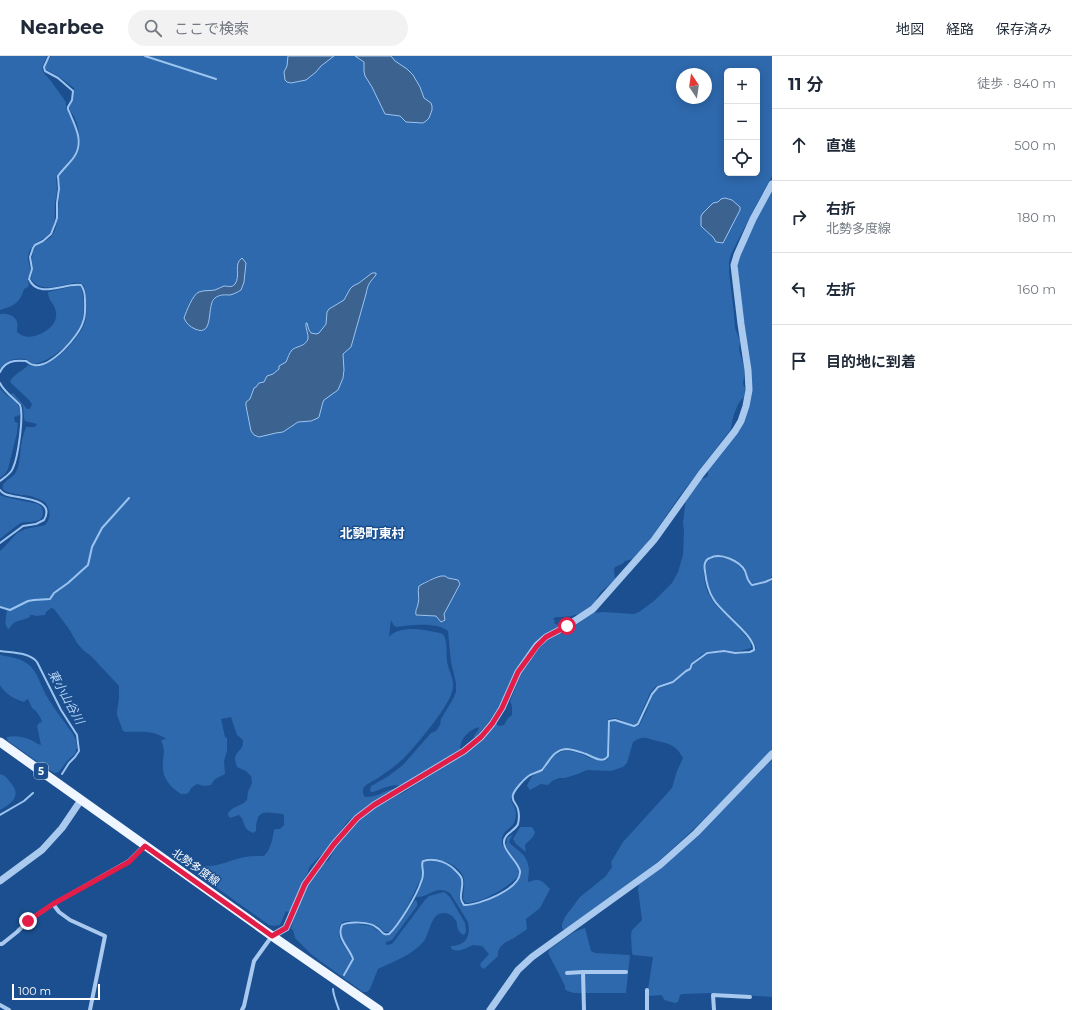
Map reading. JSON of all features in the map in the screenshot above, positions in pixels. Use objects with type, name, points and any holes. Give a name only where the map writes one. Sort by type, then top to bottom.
[{"type":"main road","name":"北勢多度線","points":[[0,742],[272,936],[380,1010]]},
{"type":"street","points":[[242,1010],[254,961],[272,936],[286,928],[305,884],[334,844],[357,818],[374,805],[464,751],[481,737],[492,724],[502,708],[518,672],[537,646],[546,637],[594,609],[654,540],[701,474],[735,431],[741,421],[749,390],[748,370],[734,265],[753,219],[772,184]]},
{"type":"street","points":[[490,1010],[518,970],[532,957],[660,864],[696,833],[772,754]]},
{"type":"street","points":[[0,881],[42,850],[62,828],[81,800]]},
{"type":"street","points":[[0,944],[17,932],[28,921],[53,904],[129,862],[145,846]]},
{"type":"street","points":[[53,904],[59,912],[70,920],[105,936],[90,1010]]},
{"type":"street","points":[[583,972],[584,1010]]},
{"type":"street","points":[[568,973],[626,972]]},
{"type":"street","points":[[647,990],[647,1010]]},
{"type":"street","points":[[714,1010],[713,995],[750,996]]},
{"type":"street","points":[[0,1005],[9,1010]]},
{"type":"shaded area","points":[[0,56],[47,56],[42,67],[43,72],[66,102],[67,109],[77,135],[77,147],[75,155],[56,178],[57,192],[53,228],[50,233],[32,247],[29,252],[28,258],[30,270],[28,287],[24,289],[21,298],[16,303],[0,310]]},
{"type":"shaded area","points":[[51,56],[772,56],[772,176],[731,254],[729,262],[735,328],[740,341],[739,350],[745,370],[743,384],[745,389],[744,397],[737,407],[733,417],[731,429],[679,497],[644,547],[633,559],[625,561],[615,567],[615,579],[600,593],[595,602],[587,610],[577,614],[556,617],[553,619],[555,621],[554,623],[558,625],[564,624],[544,635],[490,720],[476,737],[474,737],[479,727],[469,732],[464,737],[460,747],[461,749],[401,786],[391,786],[371,792],[371,786],[387,777],[403,765],[431,733],[436,731],[456,692],[448,631],[437,626],[430,625],[397,627],[394,626],[391,620],[389,637],[400,630],[407,629],[443,634],[445,637],[448,664],[453,684],[451,694],[441,713],[433,724],[405,757],[399,763],[364,787],[363,793],[365,797],[393,790],[371,803],[347,822],[328,848],[309,868],[290,911],[286,911],[280,925],[269,925],[199,875],[198,870],[201,866],[218,865],[245,857],[264,856],[272,841],[274,830],[280,829],[284,825],[283,814],[265,813],[260,815],[258,818],[256,823],[256,831],[253,833],[245,827],[243,820],[239,815],[230,818],[228,815],[230,810],[247,800],[248,792],[252,783],[251,776],[246,771],[237,767],[235,762],[236,755],[242,748],[243,740],[237,735],[231,717],[221,719],[225,737],[227,738],[227,751],[224,761],[225,774],[215,779],[211,785],[204,786],[197,784],[191,788],[188,793],[181,794],[173,788],[163,772],[164,750],[161,740],[166,739],[152,733],[123,731],[117,715],[119,686],[77,643],[69,629],[54,609],[51,608],[45,615],[30,615],[30,617],[13,623],[8,629],[5,622],[7,608],[0,606],[0,551],[17,533],[25,529],[45,525],[49,519],[49,511],[45,502],[32,496],[16,494],[3,489],[3,484],[16,472],[20,459],[21,443],[26,427],[35,427],[37,424],[25,421],[23,406],[11,394],[13,393],[27,409],[30,409],[32,404],[10,382],[13,377],[28,365],[43,365],[49,363],[62,354],[82,328],[86,317],[86,295],[83,285],[73,283],[44,287],[37,285],[31,279],[33,269],[33,251],[36,246],[51,237],[57,223],[60,189],[59,177],[76,156],[79,150],[80,140],[77,124],[69,107],[73,100],[74,88],[58,76],[45,69]],"holes":[[[728,198],[737,204],[716,242],[713,237],[702,227],[701,216],[721,199]],[[445,576],[459,582],[460,584],[440,621],[436,616],[416,615],[419,600],[418,593],[421,585],[430,579]]]},
{"type":"shaded area","points":[[288,56],[334,56],[306,80],[291,83],[285,80],[284,72],[287,66]]},
{"type":"shaded area","points":[[355,56],[391,56],[395,61],[407,69],[413,75],[424,98],[431,103],[432,110],[429,118],[423,123],[406,122],[400,116],[385,114],[365,76],[364,62]]},
{"type":"shaded area","points":[[772,189],[772,577],[763,582],[752,583],[745,569],[738,561],[725,556],[712,556],[706,560],[704,566],[706,586],[712,600],[720,610],[736,623],[751,642],[751,648],[733,652],[726,650],[708,651],[702,654],[688,669],[673,681],[656,686],[650,693],[637,723],[631,724],[615,718],[609,719],[606,758],[601,759],[592,757],[578,750],[568,748],[559,750],[555,752],[541,769],[524,779],[517,786],[511,798],[516,811],[514,824],[505,832],[502,839],[502,844],[518,868],[519,875],[515,880],[495,894],[480,900],[466,903],[463,899],[464,880],[459,870],[448,862],[428,858],[423,859],[420,881],[401,918],[389,932],[384,932],[378,926],[372,924],[348,921],[343,922],[340,925],[339,937],[348,951],[351,960],[343,975],[345,976],[353,960],[352,955],[342,937],[342,927],[345,924],[349,923],[372,926],[387,936],[399,925],[415,900],[417,901],[417,906],[392,940],[386,942],[386,945],[392,944],[429,896],[444,892],[450,897],[465,923],[466,931],[463,935],[459,931],[457,923],[452,916],[442,913],[436,916],[424,941],[409,954],[378,969],[370,989],[367,992],[363,992],[312,955],[295,938],[293,930],[291,929],[296,911],[307,885],[322,865],[329,860],[336,846],[360,820],[375,808],[406,791],[466,753],[496,723],[499,726],[504,725],[508,718],[512,715],[512,706],[510,701],[522,672],[540,646],[559,634],[566,632],[593,613],[604,612],[634,614],[639,612],[654,601],[672,583],[678,572],[683,555],[683,523],[686,497],[701,479],[708,476],[708,470],[749,406],[743,316],[737,261],[757,217]]},
{"type":"shaded area","points":[[725,198],[732,200],[740,207],[740,210],[723,243],[716,242],[713,237],[701,226],[701,216],[713,203]]},
{"type":"shaded area","points":[[242,258],[246,263],[244,282],[241,290],[231,295],[221,295],[212,301],[208,325],[205,329],[195,329],[190,326],[184,318],[194,296],[201,291],[215,290],[224,286],[233,286],[237,281],[238,263]]},
{"type":"shaded area","points":[[372,273],[376,273],[376,275],[368,286],[351,347],[343,354],[343,378],[338,390],[324,400],[319,417],[311,421],[298,422],[283,432],[259,437],[254,435],[251,431],[246,402],[250,399],[254,388],[259,383],[264,382],[267,376],[273,374],[279,369],[279,366],[286,362],[292,350],[307,342],[308,337],[306,323],[311,333],[319,333],[326,324],[327,312],[329,309],[344,300],[353,286]]},
{"type":"shaded area","points":[[78,285],[81,287],[83,295],[83,317],[79,328],[70,342],[49,359],[34,364],[25,359],[14,359],[4,364],[0,369],[0,314],[7,314],[16,320],[17,332],[21,335],[29,337],[38,335],[50,328],[56,316],[56,311],[49,298],[48,292]]},
{"type":"shaded area","points":[[0,388],[17,404],[21,413],[20,415],[14,417],[15,422],[18,423],[17,433],[8,469],[0,478]]},
{"type":"shaded area","points":[[0,495],[38,504],[42,507],[42,517],[37,521],[21,523],[0,539]]},
{"type":"shaded area","points":[[717,557],[738,564],[744,572],[749,584],[758,585],[772,580],[772,750],[697,826],[657,863],[564,930],[562,928],[562,924],[565,917],[580,897],[606,876],[612,867],[611,862],[623,842],[672,788],[683,758],[678,750],[666,743],[642,738],[633,742],[627,763],[623,767],[611,771],[587,770],[565,778],[559,778],[552,781],[548,785],[541,784],[530,790],[527,786],[530,779],[534,775],[542,771],[557,754],[563,751],[575,752],[594,759],[607,760],[611,722],[614,721],[639,726],[653,694],[657,689],[674,683],[707,654],[721,652],[735,654],[750,653],[754,651],[756,648],[753,641],[734,619],[718,604],[708,585],[706,564],[710,559]]},
{"type":"shaded area","points":[[441,576],[458,580],[460,584],[444,614],[445,620],[441,622],[436,616],[416,615],[419,602],[419,586]]},
{"type":"shaded area","points":[[0,655],[19,659],[32,668],[49,700],[73,734],[77,747],[75,754],[67,761],[59,772],[55,773],[49,770],[8,741],[7,737],[13,736],[28,739],[41,745],[37,726],[42,722],[38,714],[32,708],[28,699],[24,702],[13,698],[4,691],[0,685]]},
{"type":"shaded area","points":[[772,760],[772,997],[711,993],[683,994],[680,995],[678,1002],[675,1003],[664,1000],[661,995],[650,996],[648,994],[648,989],[653,957],[633,955],[632,953],[632,930],[642,920],[638,889],[639,884],[698,834]]},
{"type":"shaded area","points":[[0,774],[6,777],[14,787],[16,795],[9,804],[0,810]]},
{"type":"shaded area","points":[[520,827],[532,827],[535,832],[525,845],[526,852],[516,844],[513,839]]},
{"type":"shaded area","points":[[513,834],[509,842],[522,853],[526,859],[529,869],[528,882],[538,880],[550,889],[540,908],[526,919],[527,929],[503,945],[499,950],[498,956],[484,969],[480,964],[489,954],[482,946],[473,945],[459,950],[453,950],[451,948],[451,946],[456,946],[464,942],[468,936],[469,927],[468,922],[450,893],[441,890],[425,896],[416,897],[422,881],[422,863],[424,861],[433,860],[446,864],[455,870],[462,882],[460,895],[461,904],[467,905],[485,902],[512,886],[518,881],[521,875],[520,867],[506,845],[507,838]]},
{"type":"shaded area","points":[[585,928],[591,951],[595,953],[630,955],[626,993],[574,993],[565,989],[565,986],[548,953],[550,949],[567,937],[580,929]]},
{"type":"waterway","name":"東小山谷川","points":[[0,372],[7,363],[14,361],[26,361],[34,365],[41,365],[48,362],[70,343],[85,317],[85,296],[81,285],[45,289],[33,285],[29,279],[32,269],[30,257],[33,248],[51,234],[57,218],[59,189],[58,176],[74,157],[79,145],[79,139],[68,109],[72,100],[73,91],[58,78],[45,71],[44,67],[49,56]]},
{"type":"waterway","points":[[145,56],[216,79]]},
{"type":"waterway","name":"東小山谷川","points":[[0,383],[20,405],[21,410],[20,436],[15,463],[11,472],[0,481]]},
{"type":"waterway","name":"東小山谷川","points":[[0,490],[10,496],[34,500],[45,507],[47,512],[44,520],[36,524],[23,526],[0,543]]},
{"type":"waterway","points":[[0,607],[10,610],[28,601],[50,599],[54,593],[88,565],[92,547],[102,528],[129,498]]},
{"type":"waterway","name":"東小山谷川","points":[[344,975],[353,959],[342,938],[342,925],[349,923],[364,923],[373,925],[385,934],[389,934],[412,902],[419,888],[423,875],[423,861],[437,860],[450,866],[459,874],[462,879],[461,899],[464,905],[479,903],[498,895],[514,884],[519,878],[520,871],[504,843],[505,837],[518,824],[519,816],[513,795],[525,779],[542,770],[551,757],[556,753],[569,749],[601,760],[606,758],[608,756],[609,721],[615,720],[634,726],[638,724],[652,694],[658,687],[673,682],[690,669],[692,664],[707,653],[724,651],[735,653],[750,652],[754,650],[750,638],[712,597],[706,579],[705,565],[708,559],[714,556],[729,558],[742,567],[752,585],[772,579]]},
{"type":"waterway","name":"東小山谷川","points":[[0,651],[30,656],[37,662],[61,710],[77,735],[79,751],[62,774]]},
{"type":"waterway","name":"東小山谷川","points":[[0,815],[24,801],[33,793]]},
{"type":"waterway","name":"東小山谷川","points":[[333,989],[339,1010]]},
{"type":"district","name":"北勢町東村","points":[[372,533]]},
{"type":"route","points":[[28,921],[53,904],[129,862],[145,846],[272,936],[286,928],[305,884],[334,844],[357,818],[374,805],[464,751],[481,737],[492,724],[502,708],[518,672],[537,646],[546,637],[567,626]]}]
